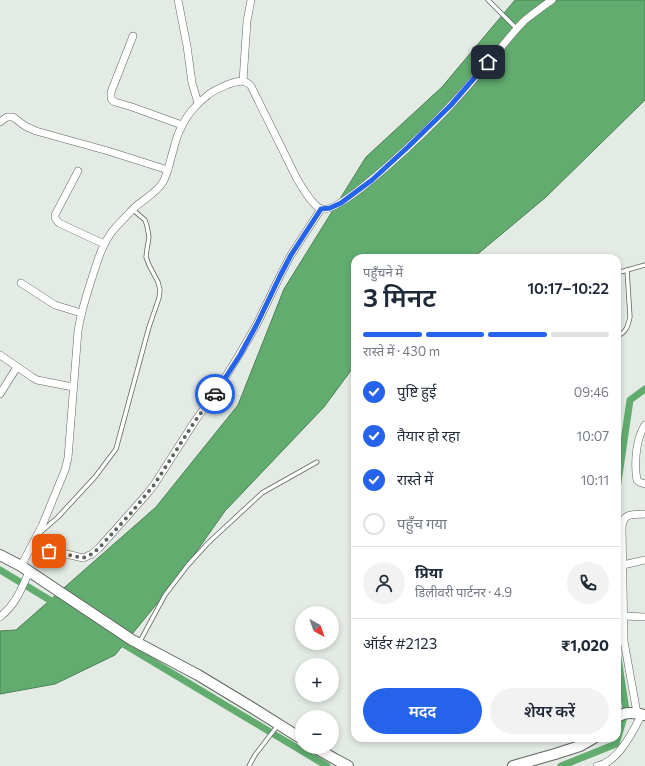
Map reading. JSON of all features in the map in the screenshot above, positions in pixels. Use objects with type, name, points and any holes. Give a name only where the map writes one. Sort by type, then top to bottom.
[{"type":"street","points":[[178,0],[187,46],[192,83],[198,103]]},
{"type":"street","points":[[243,81],[247,21],[251,0]]},
{"type":"street","points":[[0,617],[18,597],[27,570],[30,548],[42,526],[65,470],[68,458],[78,331],[81,313],[98,257],[111,233],[132,209],[156,191],[165,179],[180,128],[198,103],[208,94],[239,81],[248,83],[251,86],[297,179],[304,190],[314,203],[321,209],[330,208],[341,203],[362,188],[408,147],[451,105],[517,29],[533,14],[552,0]]},
{"type":"street","points":[[133,36],[112,92],[112,100],[182,125]]},
{"type":"street","points":[[0,122],[7,117],[13,117],[25,126],[36,131],[168,170]]},
{"type":"street","points":[[78,171],[55,215],[55,218],[59,223],[104,244]]},
{"type":"street","points":[[30,548],[58,552],[83,558],[92,554],[99,548],[131,513],[154,485],[240,355],[291,255],[321,209]]},
{"type":"street","points":[[21,283],[55,305],[81,313]]},
{"type":"street","points":[[0,355],[37,380],[73,388]]},
{"type":"street","points":[[0,394],[17,367]]},
{"type":"street","points":[[645,425],[641,432],[636,452],[637,480],[645,484]]},
{"type":"street","points":[[597,766],[611,760],[632,735],[633,714],[624,641],[622,522],[628,516],[645,514]]},
{"type":"street","points":[[0,555],[27,570],[136,642],[198,675],[276,727],[295,736]]},
{"type":"street","points":[[623,565],[645,560]]},
{"type":"street","points":[[624,616],[645,617]]},
{"type":"street","points":[[513,766],[580,746],[587,742]]},
{"type":"street","points":[[325,754],[348,766]]},
{"type":"lane","points":[[488,0],[517,29]]},
{"type":"lane","points":[[36,536],[58,517],[95,477],[116,449],[160,290],[146,256],[149,237],[148,226],[145,220],[132,209]]},
{"type":"lane","points":[[621,272],[645,266]]},
{"type":"lane","points":[[621,334],[629,325],[630,317],[627,270]]},
{"type":"lane","points":[[136,642],[165,595],[203,548],[262,493],[317,462]]},
{"type":"lane","points":[[249,766],[255,755],[276,727]]},
{"type":"shaded area","points":[[515,0],[645,0],[645,100],[546,197],[478,254],[351,254],[351,370],[324,407],[225,511],[177,579],[115,655],[55,684],[0,694],[0,631],[16,630],[156,507],[238,405],[284,289],[366,157],[442,87]]},
{"type":"waterway","points":[[621,462],[630,400],[645,389]]},
{"type":"waterway","points":[[0,570],[58,605]]},
{"type":"waterway","points":[[115,639],[327,766]]},
{"type":"waterway","points":[[621,678],[626,710],[621,727]]},
{"type":"waterway","points":[[561,766],[616,744],[617,742]]},
{"type":"way so far","points":[[49,551],[83,558],[92,554],[99,548],[154,485],[195,421],[215,394]]},
{"type":"route","points":[[215,394],[240,355],[257,324],[291,255],[321,209],[330,208],[341,203],[372,180],[451,105],[488,62]]}]
